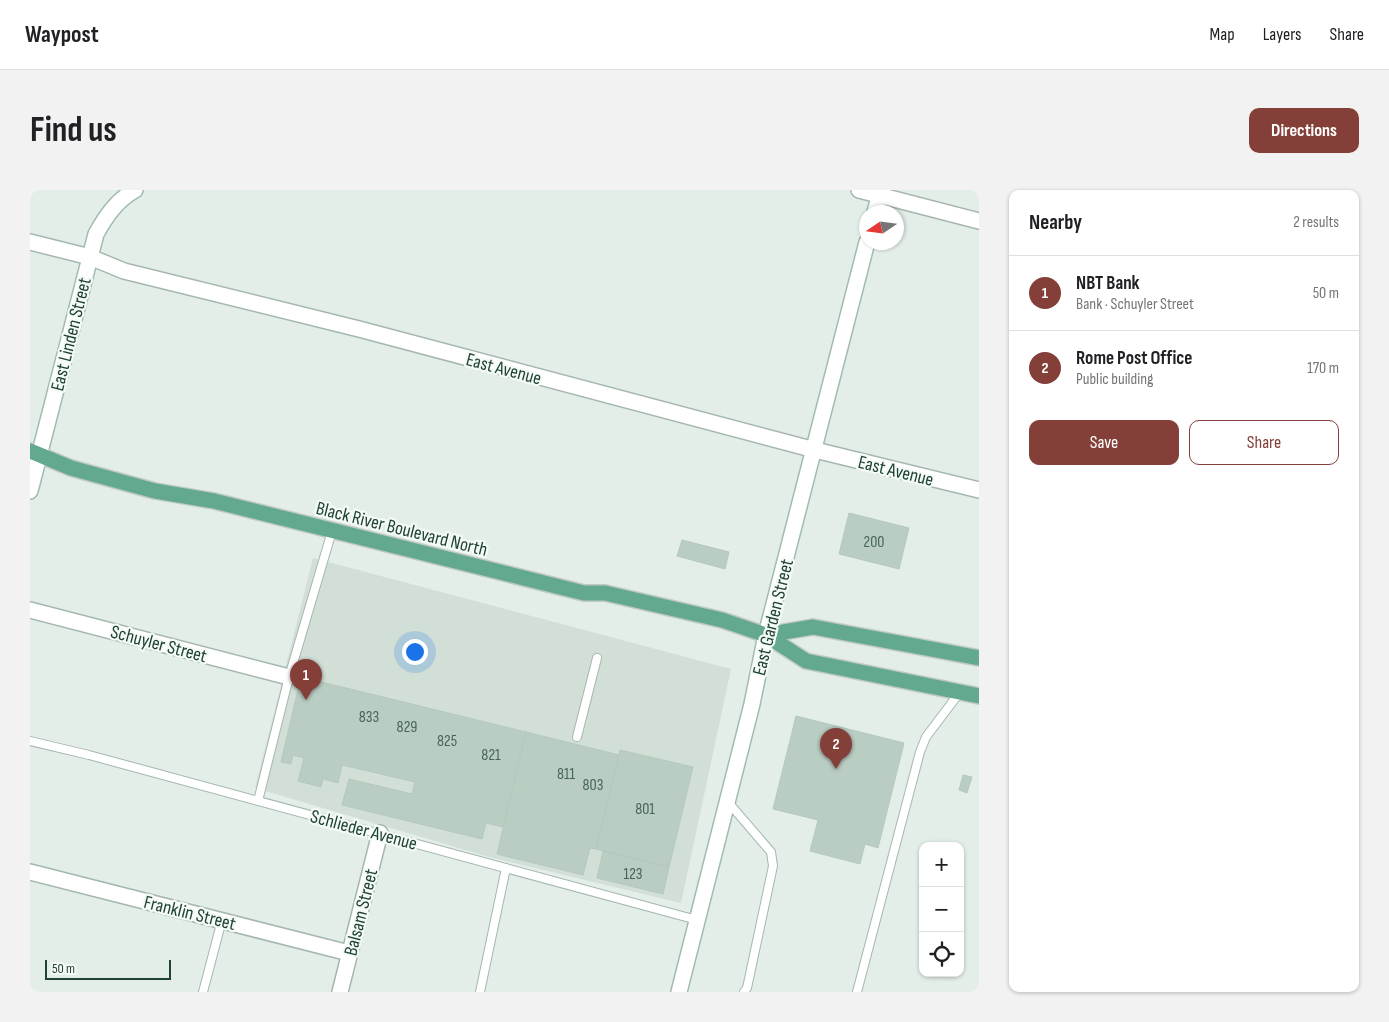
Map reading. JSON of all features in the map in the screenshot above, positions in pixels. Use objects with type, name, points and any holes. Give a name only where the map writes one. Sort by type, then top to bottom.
[{"type":"main road","name":"Black River Boulevard North","points":[[35,453],[71,468],[136,486],[214,501],[584,593],[606,593],[722,620],[766,634],[806,661],[979,696]]},
{"type":"main road","name":"Black River Boulevard North","points":[[766,634],[813,627],[979,658]]},
{"type":"street","name":"East Linden Street","points":[[30,491],[35,453],[96,234],[109,212],[135,190]]},
{"type":"street","points":[[859,190],[880,192],[979,221]]},
{"type":"street","points":[[877,205],[880,192]]},
{"type":"street","name":"East Avenue","points":[[30,242],[90,257],[124,270],[358,329],[815,450],[979,490]]},
{"type":"street","name":"East Garden Street","points":[[679,992],[752,704],[766,634],[815,450],[865,250]]},
{"type":"street","name":"Schuyler Street","points":[[30,610],[289,677]]},
{"type":"street","name":"Balsam Street","points":[[340,992],[380,833]]},
{"type":"street","name":"Franklin Street","points":[[30,872],[349,953]]},
{"type":"lane","points":[[258,801],[289,677],[332,531]]},
{"type":"lane","points":[[577,737],[597,658]]},
{"type":"lane","points":[[857,992],[920,752],[926,737],[960,692]]},
{"type":"lane","name":"Schlieder Avenue","points":[[30,741],[380,833],[697,920]]},
{"type":"lane","points":[[727,801],[771,852],[773,866],[747,988],[744,992]]},
{"type":"lane","points":[[480,992],[506,868]]},
{"type":"lane","points":[[203,992],[222,920]]},
{"type":"shaded area","points":[[313,558],[731,669],[681,903],[489,857],[255,788]]},
{"type":"building","points":[[849,513],[909,528],[899,569],[839,554]]},
{"type":"building","points":[[682,540],[729,552],[725,569],[677,556]]},
{"type":"building","points":[[301,677],[526,732],[503,827],[486,823],[482,839],[342,805],[349,779],[412,794],[415,782],[342,765],[338,783],[323,779],[321,787],[298,781],[304,758],[293,755],[291,764],[281,762]]},
{"type":"building","points":[[796,716],[904,743],[878,848],[865,844],[860,864],[810,851],[818,820],[773,809]]},
{"type":"building","points":[[526,732],[619,755],[596,849],[590,848],[583,875],[497,854]]},
{"type":"building","points":[[620,750],[693,767],[669,867],[596,849]]},
{"type":"building","points":[[963,775],[972,777],[967,793],[959,790]]},
{"type":"building","points":[[603,851],[669,867],[663,894],[597,878]]},
{"type":"place","name":"NBT Bank","points":[[306,700]]},
{"type":"place","name":"Rome Post Office","points":[[836,769]]}]
